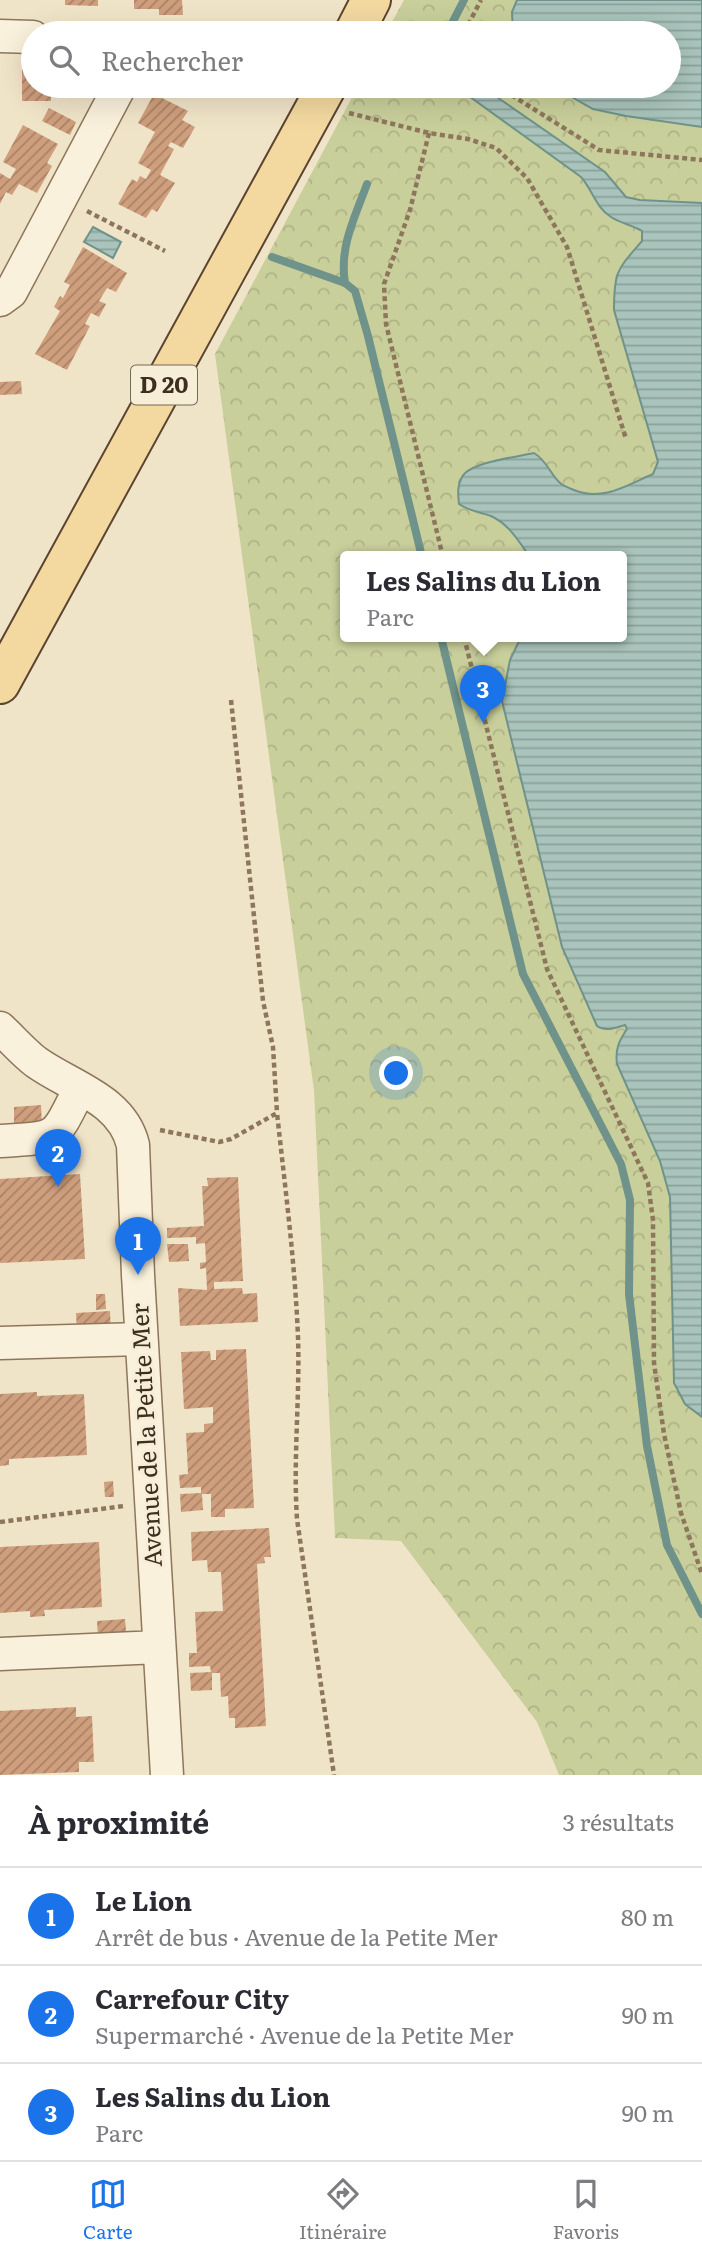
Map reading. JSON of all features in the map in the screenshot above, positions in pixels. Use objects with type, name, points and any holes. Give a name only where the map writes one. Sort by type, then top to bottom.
[{"type":"main road","points":[[360,21],[371,0]]},
{"type":"main road","name":"D 20","points":[[0,684],[321,98]]},
{"type":"street","points":[[0,36],[21,37]]},
{"type":"street","points":[[0,300],[11,292],[114,98]]},
{"type":"street","name":"Avenue de la Petite Mer","points":[[0,1028],[35,1061],[115,1110],[130,1132],[134,1145],[141,1339],[167,1775]]},
{"type":"street","name":"Avenue de la Petite Mer","points":[[0,1051],[35,1061]]},
{"type":"street","points":[[0,1141],[48,1138],[62,1125],[80,1088]]},
{"type":"street","points":[[0,1343],[141,1339]]},
{"type":"street","points":[[0,1654],[159,1647]]},
{"type":"path","points":[[470,21],[481,0]]},
{"type":"path","points":[[328,98],[429,133],[468,139],[496,148],[527,178],[567,247],[626,439]]},
{"type":"path","points":[[516,98],[599,150],[702,160]]},
{"type":"path","points":[[429,133],[410,210],[384,284],[386,324],[442,551]]},
{"type":"path","points":[[61,198],[165,251]]},
{"type":"path","points":[[465,642],[547,969],[648,1182],[653,1220],[656,1375],[664,1434],[681,1513],[702,1574]]},
{"type":"path","points":[[231,700],[261,988],[274,1047],[277,1113],[291,1243],[298,1338],[295,1493],[297,1520],[334,1775]]},
{"type":"path","points":[[160,1130],[219,1142],[231,1139],[277,1113]]},
{"type":"path","points":[[0,1522],[126,1506]]},
{"type":"green space","points":[[404,0],[702,0],[702,1775],[559,1775],[537,1722],[401,1541],[335,1538],[314,1091],[215,354],[352,98],[681,98],[681,21],[393,21]]},
{"type":"water","points":[[517,0],[702,0],[702,127],[593,109],[573,98],[681,98],[681,21],[512,21],[512,12]]},
{"type":"water","points":[[472,98],[498,98],[605,172],[626,197],[702,203],[702,1417],[685,1404],[674,1383],[670,1197],[660,1161],[617,1064],[618,1045],[627,1029],[625,1025],[607,1029],[597,1026],[562,947],[502,701],[510,660],[519,642],[627,642],[627,551],[526,551],[503,524],[491,516],[459,504],[458,497],[462,477],[474,467],[534,453],[561,483],[585,493],[595,494],[615,491],[653,474],[658,462],[614,310],[616,279],[627,259],[642,241],[642,231],[606,213],[581,177]]},
{"type":"water","points":[[93,227],[121,242],[113,258],[84,242]]},
{"type":"building","points":[[65,0],[98,0],[98,6],[65,5]]},
{"type":"building","points":[[134,0],[182,0],[183,15],[159,15],[159,9],[134,9]]},
{"type":"building","points":[[22,98],[51,98],[51,101],[22,101]]},
{"type":"building","points":[[152,98],[162,98],[188,111],[182,120],[195,127],[183,148],[171,142],[168,146],[174,149],[160,175],[175,183],[157,212],[152,209],[146,218],[118,204],[132,179],[137,182],[140,176],[146,179],[151,170],[138,163],[155,132],[138,123]]},
{"type":"building","points":[[49,108],[76,122],[70,135],[42,121]]},
{"type":"building","points":[[23,125],[58,144],[47,163],[52,166],[37,193],[19,184],[12,195],[6,192],[0,204],[0,173],[10,179],[16,169],[3,162]]},
{"type":"building","points":[[83,247],[127,273],[116,292],[107,288],[99,301],[106,304],[99,317],[91,313],[85,324],[90,326],[67,370],[35,354],[60,311],[54,307],[70,285],[64,282]]},
{"type":"building","points":[[21,381],[22,394],[0,395],[0,382]]},
{"type":"building","points":[[41,1105],[42,1125],[14,1127],[14,1107]]},
{"type":"building","points":[[80,1174],[85,1259],[0,1263],[0,1179]]},
{"type":"building","points":[[238,1177],[243,1281],[214,1282],[214,1289],[242,1288],[243,1294],[257,1293],[258,1322],[180,1326],[178,1288],[207,1290],[206,1268],[200,1269],[200,1263],[206,1262],[205,1243],[196,1244],[196,1237],[167,1238],[167,1228],[204,1226],[202,1186],[208,1186],[207,1178]]},
{"type":"building","points":[[167,1244],[188,1244],[189,1261],[169,1262]]},
{"type":"building","points":[[96,1294],[105,1294],[106,1309],[96,1310]]},
{"type":"building","points":[[110,1311],[111,1333],[77,1334],[76,1313]]},
{"type":"building","points":[[246,1349],[254,1508],[225,1509],[225,1517],[211,1517],[211,1494],[202,1494],[203,1510],[181,1512],[180,1494],[201,1493],[201,1487],[180,1488],[179,1475],[188,1474],[186,1433],[204,1432],[204,1424],[213,1423],[213,1407],[184,1409],[181,1352],[210,1351],[211,1360],[216,1360],[216,1350]]},
{"type":"building","points":[[37,1392],[37,1396],[84,1394],[87,1455],[9,1459],[9,1465],[0,1466],[0,1394]]},
{"type":"building","points":[[113,1481],[114,1497],[105,1497],[104,1482]]},
{"type":"building","points":[[269,1528],[271,1557],[264,1557],[265,1563],[257,1564],[266,1726],[235,1728],[235,1718],[229,1718],[228,1696],[221,1697],[220,1673],[212,1673],[212,1690],[191,1691],[190,1673],[211,1672],[210,1666],[189,1667],[189,1653],[197,1653],[195,1612],[223,1611],[221,1572],[208,1572],[207,1560],[192,1561],[191,1532]]},
{"type":"building","points":[[99,1542],[102,1607],[44,1610],[45,1616],[30,1617],[30,1611],[0,1613],[0,1547]]},
{"type":"building","points":[[125,1619],[127,1641],[98,1639],[97,1621]]},
{"type":"building","points":[[76,1707],[76,1717],[92,1716],[94,1762],[79,1762],[79,1772],[0,1775],[0,1711]]},
{"type":"waterway","points":[[453,21],[464,0]]},
{"type":"waterway","points":[[345,283],[346,245],[367,184]]},
{"type":"waterway","points":[[272,257],[345,283],[355,291],[421,551]]},
{"type":"waterway","points":[[442,642],[523,974],[621,1164],[630,1200],[629,1294],[647,1446],[667,1545],[702,1614]]},
{"type":"place","name":"Les Salins du Lion","points":[[483,723]]},
{"type":"place","name":"Carrefour City","points":[[58,1187]]},
{"type":"place","name":"Le Lion","points":[[138,1275]]}]
